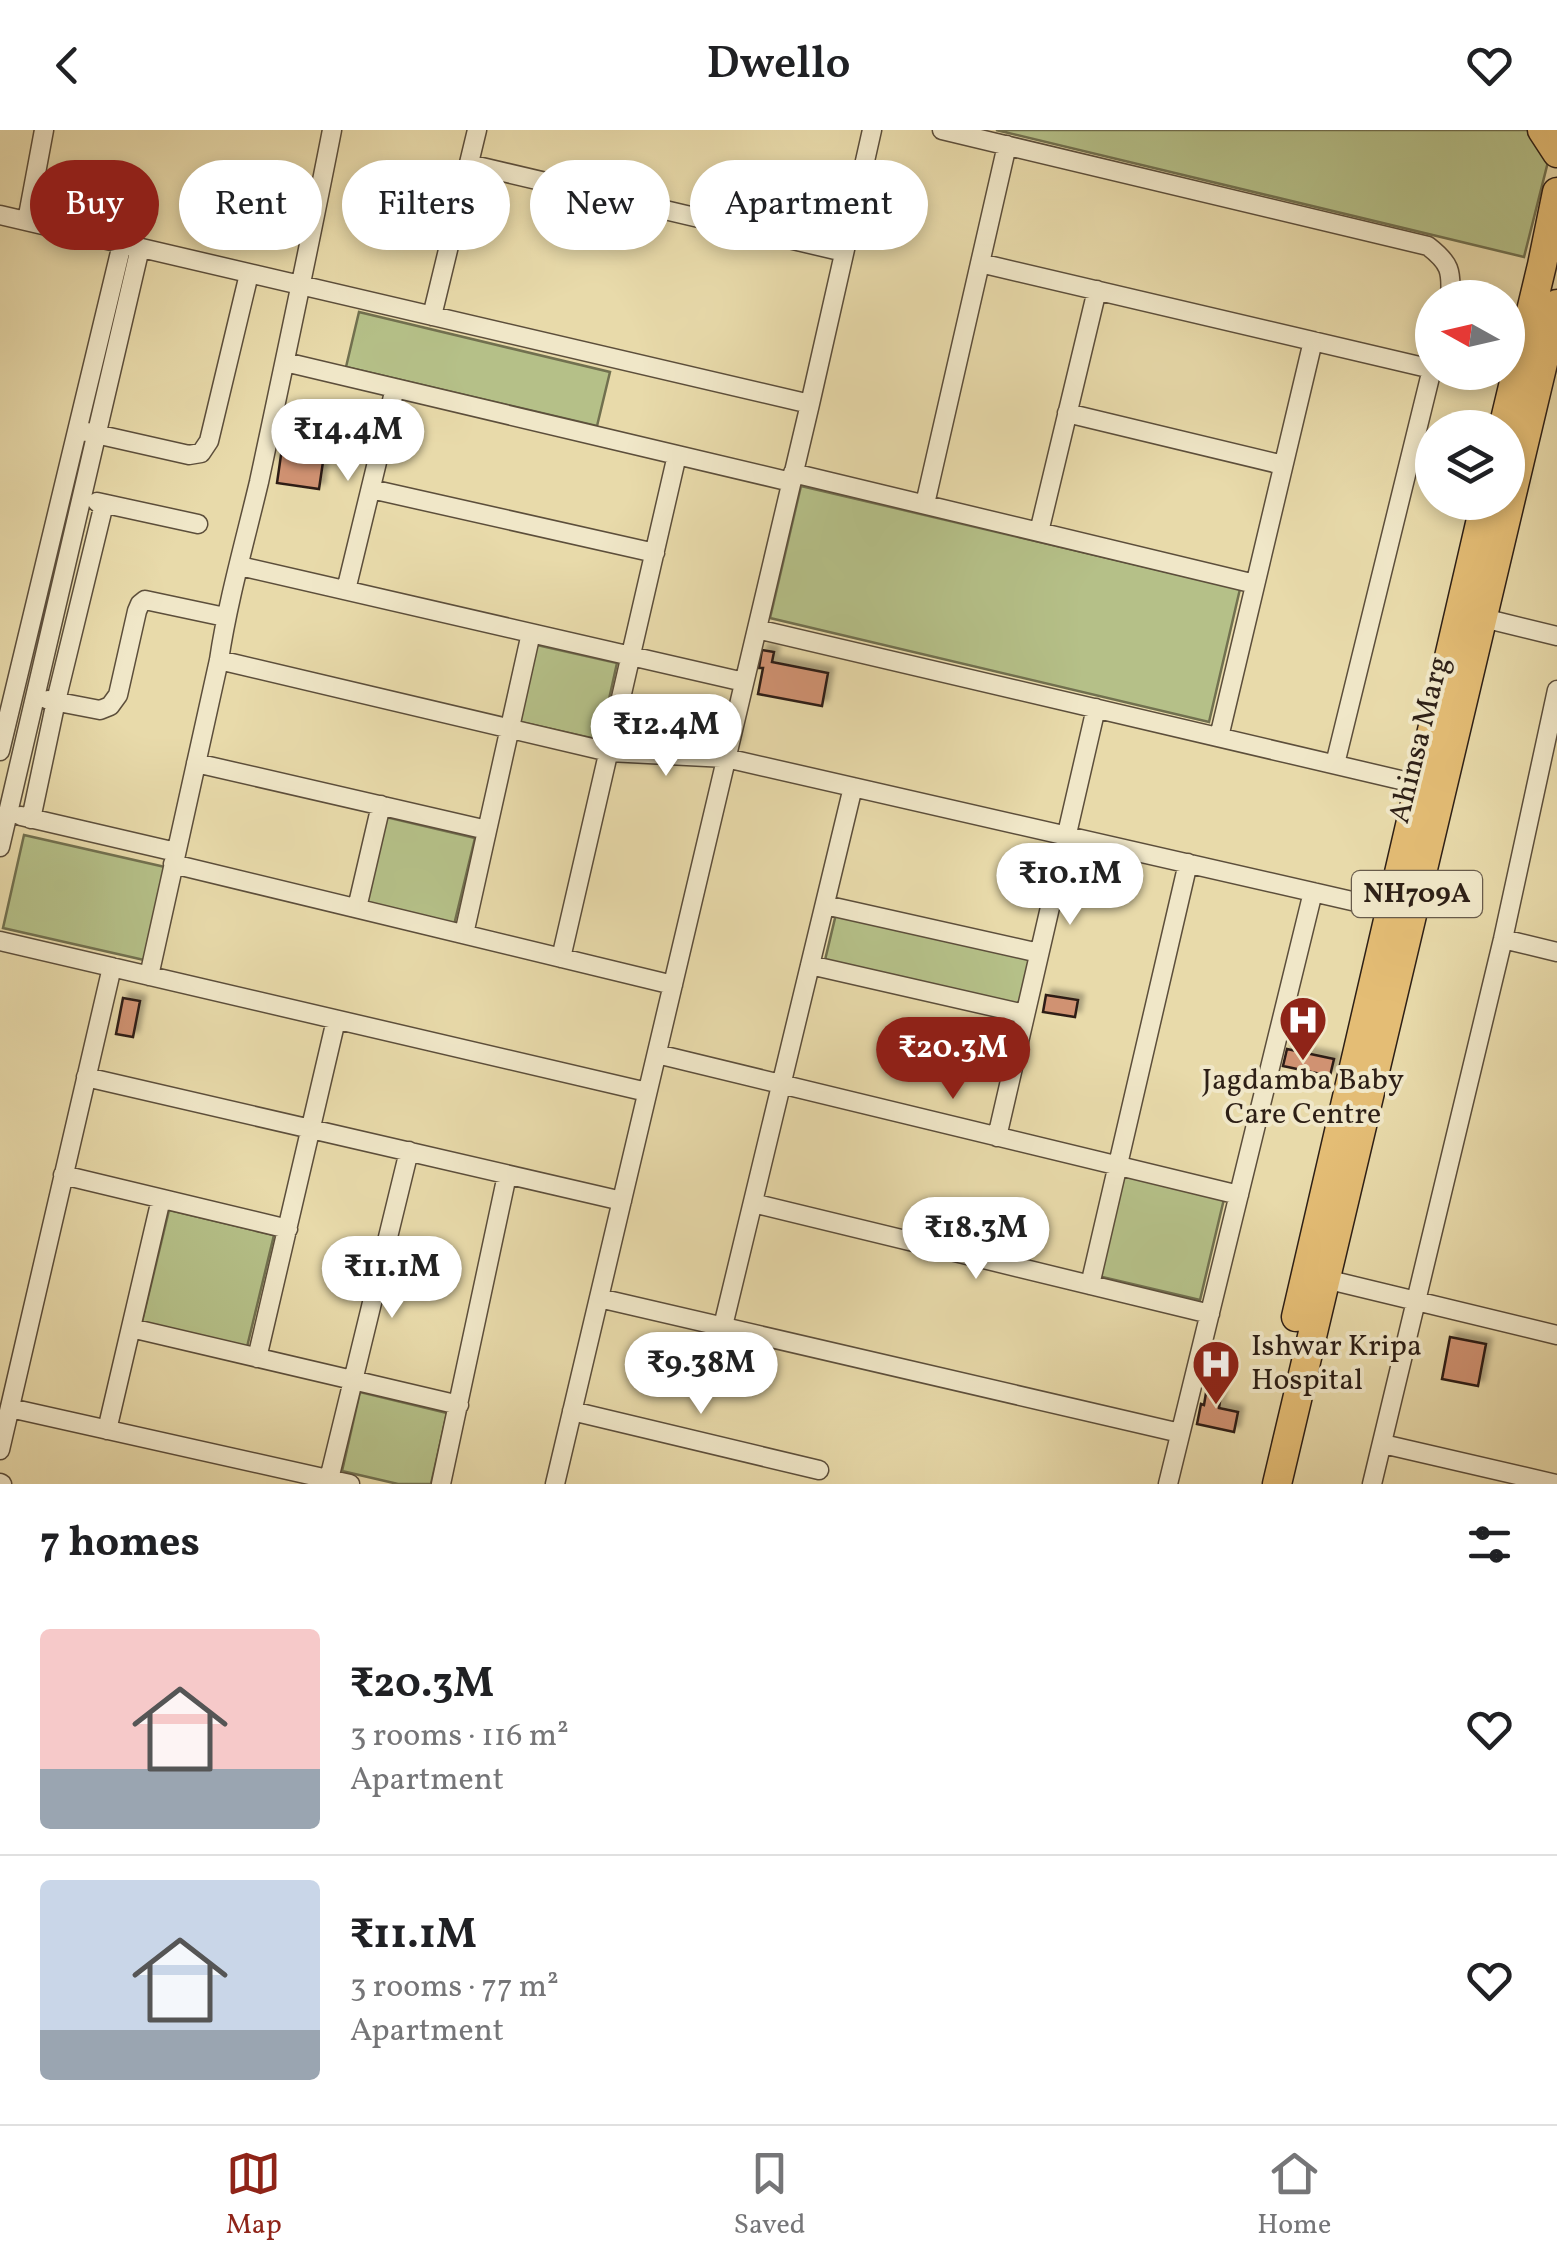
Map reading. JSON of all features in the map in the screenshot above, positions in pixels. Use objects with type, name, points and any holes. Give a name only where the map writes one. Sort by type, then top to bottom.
[{"type":"highway","points":[[1542,130],[1557,153]]},
{"type":"highway","points":[[1508,410],[1550,267],[1557,192]]},
{"type":"highway","name":"Ahinsa Marg","points":[[1258,1484],[1316,1276],[1471,614],[1557,304]]},
{"type":"highway","name":"Ahinsa Marg","points":[[1471,614],[1483,520]]},
{"type":"highway","name":"Ahinsa Marg","points":[[1277,1484],[1316,1276]]},
{"type":"street","points":[[27,221],[44,130]]},
{"type":"street","points":[[148,976],[219,660],[225,617],[240,566],[302,286],[332,130]]},
{"type":"street","points":[[470,160],[477,130]]},
{"type":"street","points":[[555,1484],[872,130]]},
{"type":"street","points":[[942,130],[1428,246],[1445,259],[1451,280]]},
{"type":"street","points":[[924,504],[1007,145]]},
{"type":"street","points":[[510,174],[844,252]]},
{"type":"street","points":[[0,215],[30,222]]},
{"type":"street","points":[[0,751],[7,685],[129,250]]},
{"type":"street","points":[[0,847],[96,434],[129,250]]},
{"type":"street","points":[[147,250],[810,404]]},
{"type":"street","points":[[432,316],[448,250]]},
{"type":"street","points":[[980,263],[1415,365]]},
{"type":"street","points":[[77,430],[189,455],[202,453],[210,442],[249,274]]},
{"type":"street","points":[[1038,532],[1097,290]]},
{"type":"street","points":[[1219,737],[1313,341]]},
{"type":"street","points":[[285,362],[677,455],[924,504],[1255,584]]},
{"type":"street","points":[[346,590],[395,388]]},
{"type":"street","points":[[1335,764],[1427,390]]},
{"type":"street","points":[[1067,413],[1283,464]]},
{"type":"street","points":[[561,958],[677,455]]},
{"type":"street","points":[[371,488],[655,553]]},
{"type":"street","points":[[82,498],[198,524]]},
{"type":"street","points":[[32,818],[104,504]]},
{"type":"street","points":[[240,566],[744,682]]},
{"type":"street","points":[[7,685],[35,697],[100,710],[110,706],[118,695],[137,611],[144,600],[225,617]]},
{"type":"street","points":[[1471,614],[1557,636]]},
{"type":"street","points":[[757,629],[1431,786]]},
{"type":"street","points":[[464,934],[531,633]]},
{"type":"street","points":[[219,660],[608,752],[726,758],[1401,912]]},
{"type":"street","points":[[1372,1484],[1557,690]]},
{"type":"street","points":[[997,1137],[1096,708]]},
{"type":"street","points":[[196,763],[487,830]]},
{"type":"street","points":[[723,1326],[853,787]]},
{"type":"street","points":[[357,908],[381,806]]},
{"type":"street","points":[[8,813],[357,908],[673,984]]},
{"type":"street","points":[[1090,1285],[1188,863]]},
{"type":"street","points":[[1168,1484],[1314,892]]},
{"type":"street","points":[[825,905],[1039,953]]},
{"type":"street","points":[[1502,938],[1557,952]]},
{"type":"street","points":[[0,941],[648,1092]]},
{"type":"street","points":[[810,966],[1025,1014]]},
{"type":"street","points":[[0,1450],[112,968]]},
{"type":"street","points":[[257,1358],[336,1020]]},
{"type":"street","points":[[656,1054],[1239,1196]]},
{"type":"street","points":[[86,1077],[622,1201]]},
{"type":"street","points":[[329,1479],[409,1152]]},
{"type":"street","points":[[440,1484],[507,1174]]},
{"type":"street","points":[[64,1175],[288,1229]]},
{"type":"street","points":[[107,1430],[161,1198]]},
{"type":"street","points":[[753,1203],[1210,1314]]},
{"type":"street","points":[[1316,1276],[1557,1335]]},
{"type":"street","points":[[599,1298],[1180,1433]]},
{"type":"street","points":[[131,1328],[459,1404]]},
{"type":"street","points":[[10,1408],[350,1484]]},
{"type":"street","points":[[572,1411],[819,1470]]},
{"type":"street","points":[[1382,1444],[1556,1484]]},
{"type":"green space","points":[[996,130],[1556,130],[1524,257]]},
{"type":"green space","points":[[359,312],[610,372],[597,426],[346,367]]},
{"type":"green space","points":[[801,486],[1240,589],[1209,722],[770,618]]},
{"type":"green space","points":[[537,645],[617,663],[600,740],[520,722]]},
{"type":"green space","points":[[386,817],[475,838],[454,925],[365,903]]},
{"type":"green space","points":[[24,835],[165,867],[144,960],[3,928]]},
{"type":"green space","points":[[836,914],[1032,959],[1021,1006],[825,960]]},
{"type":"green space","points":[[1122,1175],[1224,1199],[1200,1300],[1098,1276]]},
{"type":"green space","points":[[169,1210],[274,1235],[247,1347],[142,1322]]},
{"type":"green space","points":[[360,1392],[447,1413],[431,1484],[398,1484],[342,1471]]},
{"type":"building","points":[[282,448],[324,455],[319,489],[277,483]]},
{"type":"building","points":[[762,650],[774,652],[772,662],[828,673],[822,706],[758,694]]},
{"type":"building","points":[[1046,995],[1078,1000],[1075,1017],[1043,1012]]},
{"type":"building","points":[[123,998],[140,1001],[133,1037],[116,1034]]},
{"type":"building","points":[[1287,1049],[1334,1059],[1330,1076],[1283,1066]]},
{"type":"building","points":[[1450,1337],[1486,1344],[1478,1386],[1442,1379]]},
{"type":"building","points":[[1206,1393],[1221,1395],[1219,1408],[1238,1412],[1234,1432],[1197,1424]]},
{"type":"place","name":"Jagdamba Baby Care Centre","points":[[1303,1062]]},
{"type":"place","name":"Ishwar Kripa Hospital","points":[[1216,1406]]}]
